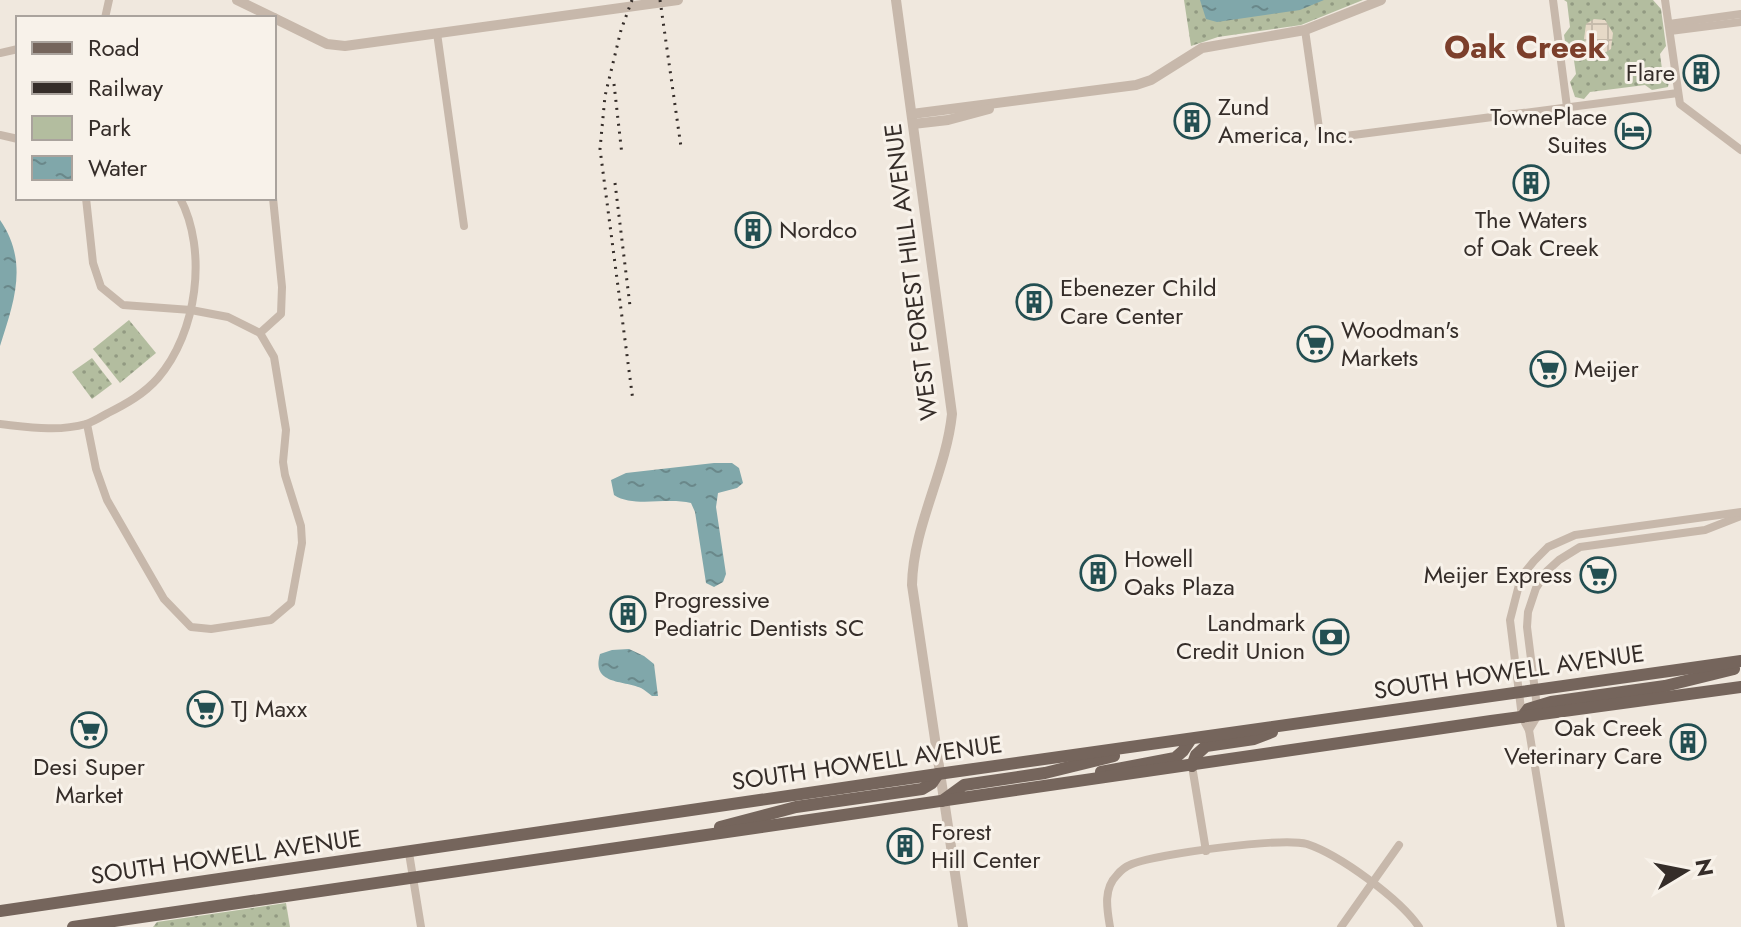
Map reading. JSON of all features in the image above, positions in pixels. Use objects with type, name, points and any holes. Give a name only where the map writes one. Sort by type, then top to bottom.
[{"type":"main road","name":"SOUTH HOWELL AVENUE","points":[[0,911],[938,774],[1518,692],[1741,664]]},
{"type":"main road","points":[[1522,717],[1528,709],[1537,710],[1665,686],[1741,664]]},
{"type":"main road","name":"SOUTH HOWELL AVENUE","points":[[1537,710],[1741,687]]},
{"type":"main road","name":"SOUTH HOWELL AVENUE","points":[[73,927],[1522,717]]},
{"type":"main road","points":[[1192,766],[1196,755],[1206,746],[1254,739],[1294,724]]},
{"type":"main road","points":[[1064,783],[1121,766],[1175,758],[1191,739]]},
{"type":"main road","points":[[942,801],[957,788],[968,784],[1045,773],[1152,744]]},
{"type":"main road","points":[[679,839],[796,807],[922,789],[932,783],[938,774]]},
{"type":"street","points":[[237,0],[270,16]]},
{"type":"street","points":[[276,19],[327,44],[345,46],[678,0]]},
{"type":"street","name":"WEST FOREST HILL AVENUE","points":[[896,0],[952,414],[913,572],[938,774],[963,927]]},
{"type":"street","points":[[912,119],[975,114],[1005,103],[1136,85],[1164,73],[1202,48],[1305,30],[1381,0]]},
{"type":"street","points":[[1553,0],[1567,107]]},
{"type":"street","points":[[1665,0],[1680,104],[1741,150]]},
{"type":"street","points":[[1670,28],[1741,14]]},
{"type":"street","points":[[1670,28],[1741,22]]},
{"type":"street","points":[[1305,30],[1319,128],[1323,135],[1330,138],[1678,93]]},
{"type":"street","points":[[437,33],[464,226]]},
{"type":"street","points":[[86,200],[93,263],[101,287],[123,305],[191,310],[228,317],[260,333],[274,357],[286,430],[285,475],[301,526],[302,543],[291,603],[271,620],[211,629],[191,627],[164,599],[107,500],[96,469],[87,424]]},
{"type":"street","points":[[0,424],[54,429],[87,424],[133,400],[159,378],[178,344],[191,310],[197,277],[193,233],[181,200]]},
{"type":"street","points":[[260,333],[281,314],[282,287],[273,200]]},
{"type":"street","points":[[1529,730],[1537,710],[1528,612],[1536,588],[1559,560],[1580,547],[1705,530],[1741,514]]},
{"type":"street","points":[[1561,927],[1529,730],[1522,717],[1518,692],[1510,620],[1521,577],[1548,547],[1575,535],[1741,514]]},
{"type":"street","points":[[1192,766],[1206,851]]},
{"type":"street","points":[[1110,927],[1108,890],[1123,869],[1139,862],[1293,841],[1317,848],[1372,883],[1397,902],[1419,927]]},
{"type":"street","points":[[1341,927],[1399,845]]},
{"type":"street","points":[[409,853],[421,927]]},
{"type":"green space","points":[[1184,0],[1363,0],[1301,25],[1218,37],[1191,46]]},
{"type":"green space","points":[[1564,0],[1653,0],[1661,9],[1666,46],[1660,54],[1662,69],[1670,75],[1668,87],[1652,90],[1645,85],[1590,92],[1584,99],[1575,97],[1570,82],[1576,74],[1573,54],[1566,48],[1564,35],[1570,27],[1567,2]]},
{"type":"green space","points":[[129,320],[156,353],[120,383],[93,349]]},
{"type":"green space","points":[[92,358],[112,384],[92,399],[72,372]]},
{"type":"green space","points":[[286,903],[290,927],[153,927],[157,922]]},
{"type":"shaded area","points":[[1594,19],[1605,20],[1613,33],[1611,49],[1601,55],[1590,52],[1584,39],[1586,24]]},
{"type":"water","points":[[1200,0],[1324,0],[1300,10],[1217,22],[1206,19]]},
{"type":"water","points":[[0,220],[14,251],[16,282],[0,346]]},
{"type":"water","points":[[732,463],[739,468],[743,483],[737,488],[718,493],[716,507],[726,574],[723,582],[714,587],[706,583],[691,503],[622,499],[614,495],[611,480],[626,473]]},
{"type":"water","points":[[629,649],[654,664],[658,696],[610,680],[600,671],[600,654]]},
{"type":"railway","points":[[632,0],[621,30],[605,96],[600,149],[633,401]]},
{"type":"railway","points":[[660,0],[681,147]]},
{"type":"railway","points":[[614,84],[622,155]]},
{"type":"railway","points":[[615,183],[630,306]]},
{"type":"place","name":"Flare","points":[[1701,73]]},
{"type":"place","name":"Zund America, Inc.","points":[[1192,121]]},
{"type":"place","name":"TownePlace Suites","points":[[1633,131]]},
{"type":"place","name":"The Waters of Oak Creek","points":[[1531,183]]},
{"type":"place","name":"Nordco","points":[[753,230]]},
{"type":"place","name":"Ebenezer Child Care Center","points":[[1034,302]]},
{"type":"place","name":"Woodman's Markets","points":[[1315,344]]},
{"type":"place","name":"Meijer","points":[[1548,369]]},
{"type":"place","name":"Howell Oaks Plaza","points":[[1098,573]]},
{"type":"place","name":"Meijer Express","points":[[1598,575]]},
{"type":"place","name":"Progressive Pediatric Dentists SC","points":[[628,614]]},
{"type":"place","name":"Landmark Credit Union","points":[[1331,637]]},
{"type":"place","name":"TJ Maxx","points":[[205,709]]},
{"type":"place","name":"Desi Super Market","points":[[89,730]]},
{"type":"place","name":"Oak Creek Veterinary Care","points":[[1688,742]]},
{"type":"place","name":"Forest Hill Center","points":[[905,846]]},
{"type":"district","name":"Oak Creek","points":[[1525,47]]}]
